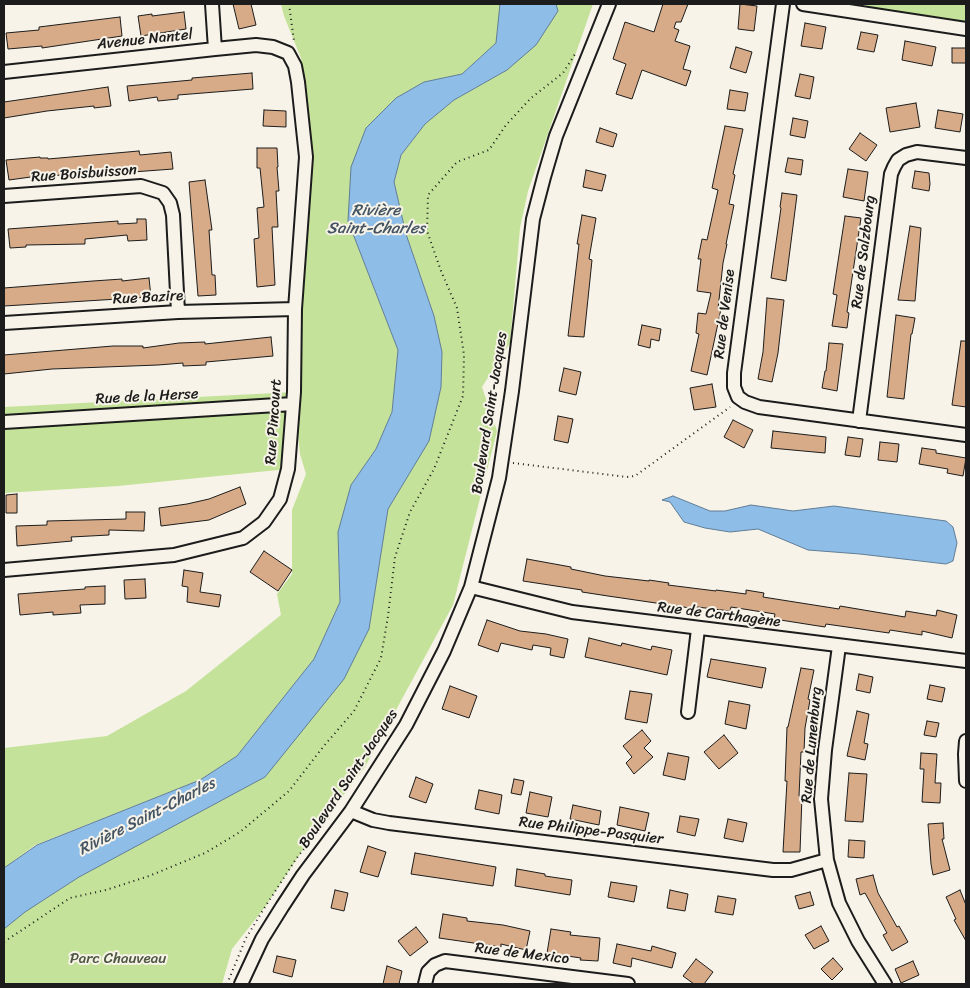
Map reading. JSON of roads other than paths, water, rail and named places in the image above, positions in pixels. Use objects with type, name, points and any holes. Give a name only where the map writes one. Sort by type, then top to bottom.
[{"type":"street","points":[[212,4],[215,49]]},
{"type":"street","name":"Boulevard Saint-Jacques","points":[[241,984],[262,939],[282,907],[303,875],[351,812],[406,725],[444,651],[471,587],[499,478],[512,391],[533,219],[556,136],[609,4]]},
{"type":"street","name":"Rue de Venise","points":[[782,4],[734,373],[734,387],[738,397],[745,402],[759,407],[859,421]]},
{"type":"street","points":[[803,4],[966,29]]},
{"type":"street","name":"Avenue Nantel","points":[[4,72],[256,45],[273,47],[288,53]]},
{"type":"street","name":"Rue Pincourt","points":[[4,570],[174,555],[243,538],[264,522],[280,499],[288,469],[293,404],[295,309],[306,156],[298,82],[295,66],[288,53]]},
{"type":"street","name":"Rue de Salzbourg","points":[[859,421],[891,174],[898,160],[906,155],[917,152],[966,158]]},
{"type":"street","name":"Rue Boisbuisson","points":[[4,196],[141,186],[163,194],[170,203],[173,214],[178,312]]},
{"type":"street","name":"Rue Bazire","points":[[4,323],[178,312],[295,309]]},
{"type":"street","name":"Rue de la Herse","points":[[4,422],[293,404]]},
{"type":"street","points":[[859,421],[966,435]]},
{"type":"street","name":"Rue de Carthagène","points":[[471,587],[572,612],[966,661]]},
{"type":"street","points":[[688,712],[698,629]]},
{"type":"street","name":"Rue de Lunenburg","points":[[839,646],[825,750],[821,799],[827,860],[839,904],[858,941],[885,984]]},
{"type":"street","points":[[966,741],[966,780]]},
{"type":"street","name":"Rue Philippe-Pasquier","points":[[351,812],[373,820],[389,823],[773,870],[791,870],[827,860]]},
{"type":"street","name":"Rue de Mexico","points":[[424,984],[428,972],[445,961],[628,984]]},
{"type":"water","name":"Rivière Saint-Charles","points":[[500,4],[556,4],[558,11],[536,45],[507,70],[454,100],[425,124],[401,155],[394,182],[406,234],[434,316],[442,352],[441,387],[429,441],[388,509],[369,629],[344,679],[265,777],[79,877],[25,912],[4,929],[4,868],[37,845],[200,780],[237,756],[314,659],[340,602],[338,532],[351,485],[376,449],[392,412],[398,350],[348,221],[351,167],[366,128],[396,98],[424,82],[462,74],[496,43]]},
{"type":"water","points":[[673,496],[710,511],[725,511],[751,505],[793,511],[834,506],[946,521],[953,527],[957,543],[953,561],[946,564],[808,550],[758,529],[730,532],[684,522],[670,502],[662,500]]},
{"type":"park label","name":"Parc Chauveau","points":[[118,959]]}]
